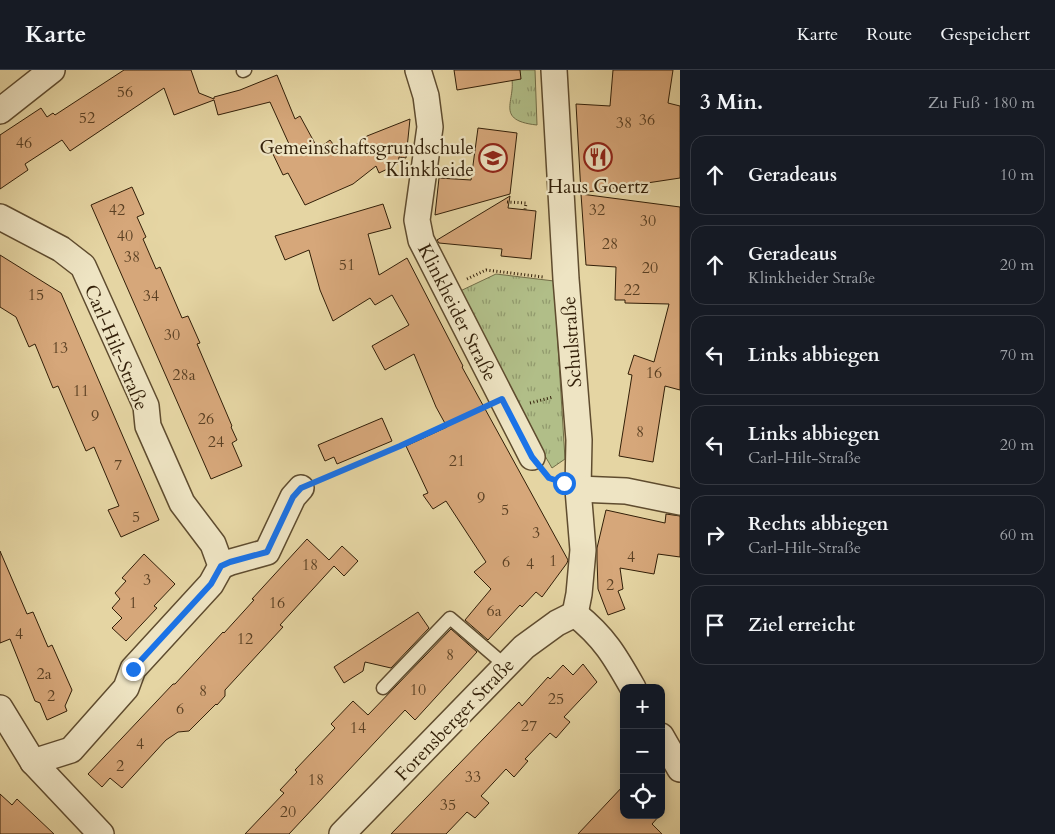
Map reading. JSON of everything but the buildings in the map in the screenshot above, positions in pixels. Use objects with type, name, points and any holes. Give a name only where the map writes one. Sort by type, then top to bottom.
[{"type":"street","points":[[0,111],[52,70]]},
{"type":"street","name":"Klinkheider Straße","points":[[418,70],[426,96],[430,127],[417,220],[421,240],[532,457]]},
{"type":"street","name":"Schulstraße","points":[[554,70],[566,279],[579,440],[578,489],[583,550],[575,614]]},
{"type":"street","name":"Carl-Hilt-Straße","points":[[0,217],[61,249],[83,266],[146,406],[148,426],[182,502],[214,544],[221,566]]},
{"type":"street","points":[[33,762],[71,750],[126,688],[133,669],[211,584],[221,566],[267,552],[293,497],[301,488]]},
{"type":"street","points":[[578,489],[626,492],[680,502]]},
{"type":"street","points":[[575,614],[590,626],[608,646],[631,684]]},
{"type":"street","name":"Forensberger Straße","points":[[342,834],[524,647],[557,623],[575,614]]},
{"type":"street","points":[[0,708],[33,762],[101,834]]},
{"type":"street","points":[[665,743],[680,769]]},
{"type":"lane","points":[[383,688],[450,618],[506,666]]},
{"type":"path","points":[[507,202],[526,203],[524,210]]},
{"type":"path","points":[[445,288],[486,270],[566,279]]},
{"type":"path","points":[[301,488],[505,404],[575,392]]},
{"type":"path","points":[[532,457],[549,478],[578,489]]},
{"type":"green space","points":[[509,70],[535,70],[537,125],[514,118],[510,112],[512,80]]},
{"type":"green space","points":[[496,274],[554,281],[565,459],[552,468],[477,338],[456,293]]},
{"type":"place","name":"Haus Goertz","points":[[598,157]]},
{"type":"place","name":"Gemeinschaftsgrundschule Klinkheide","points":[[493,158]]},
{"type":"route","points":[[133,669],[211,584],[221,566],[267,552],[293,497],[301,488],[400,446],[502,399],[532,457],[549,478],[564,483]]}]
